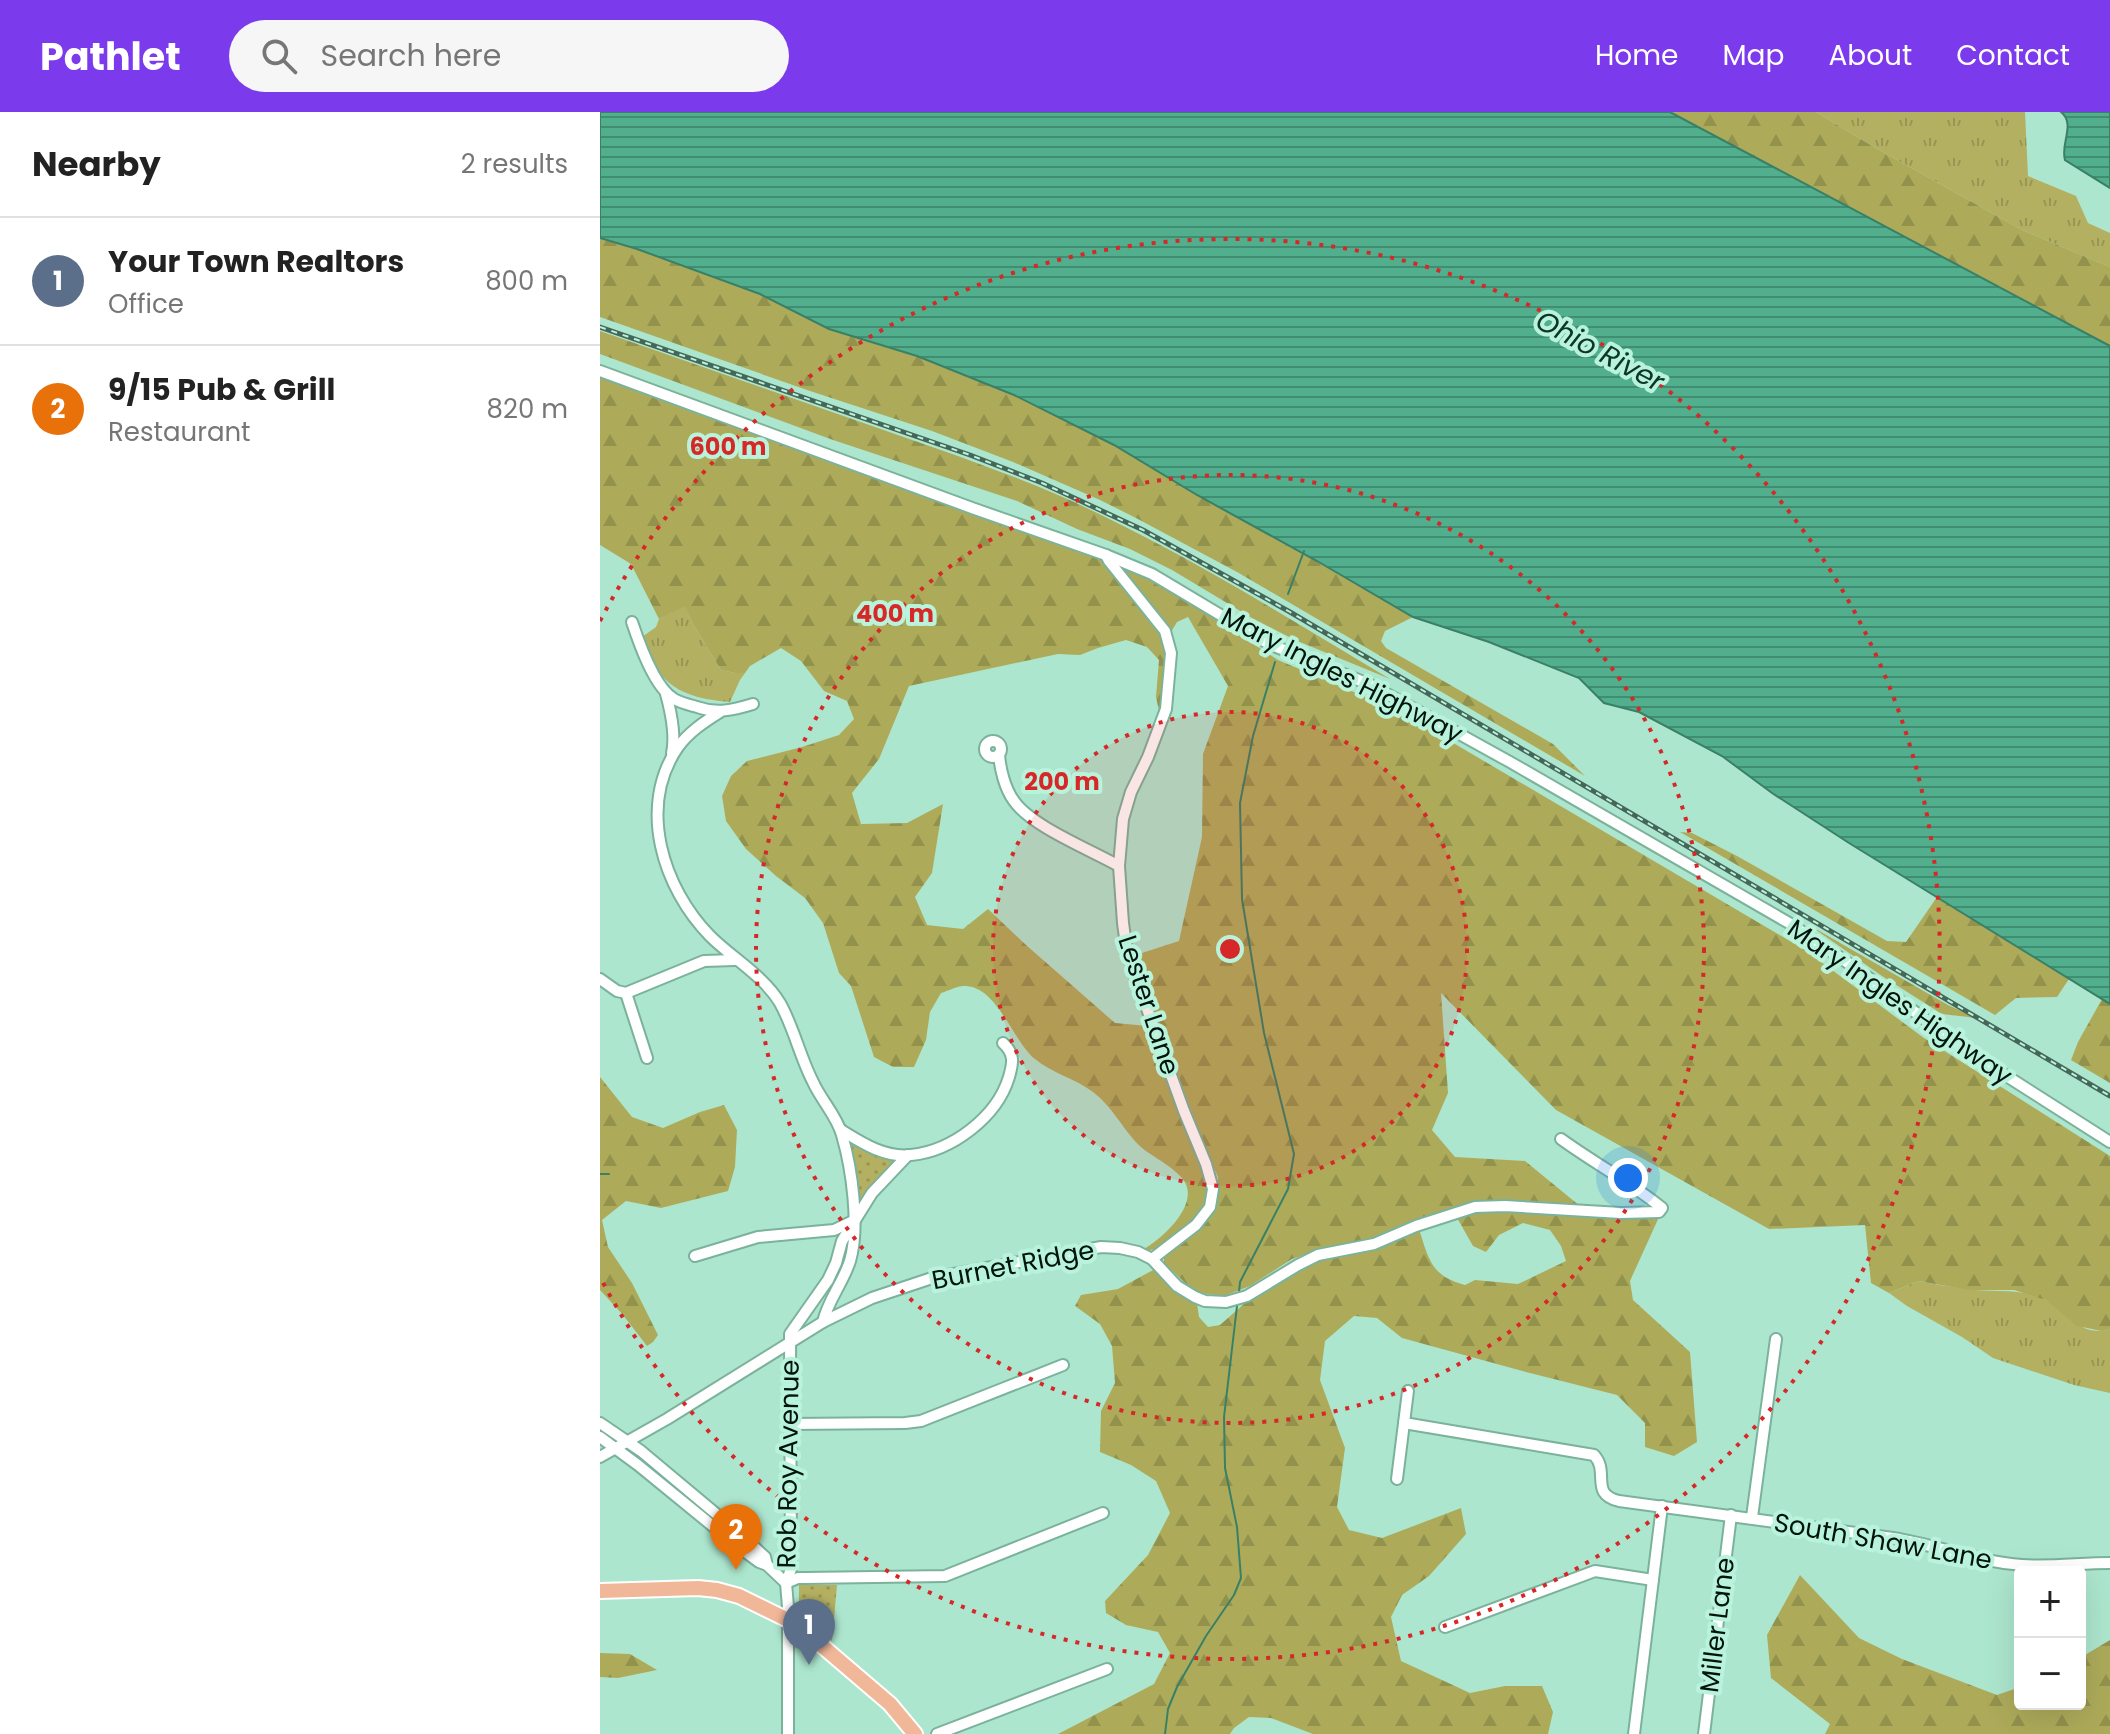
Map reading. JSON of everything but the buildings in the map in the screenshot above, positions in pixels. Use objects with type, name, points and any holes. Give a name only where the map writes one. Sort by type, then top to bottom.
[{"type":"main road","points":[[600,1591],[677,1588],[717,1590],[739,1596],[788,1620],[832,1653],[890,1704],[915,1734]]},
{"type":"street","name":"Mary Ingles Highway","points":[[600,371],[1106,555],[1152,574],[1269,644],[1352,676],[1789,923],[1972,1054],[2110,1142]]},
{"type":"street","name":"Lester Lane","points":[[1106,555],[1165,631],[1171,658],[1166,709],[1125,809],[1119,866],[1123,923],[1128,953],[1156,1036],[1213,1189],[1210,1207],[1196,1225],[1152,1259]]},
{"type":"street","points":[[632,622],[646,660],[672,698],[720,712],[753,704]]},
{"type":"street","points":[[665,691],[673,746],[670,763]]},
{"type":"street","points":[[720,712],[690,734],[670,763],[658,803],[658,833],[661,850],[681,899],[710,936],[780,1003],[811,1079],[841,1130],[850,1170],[854,1241],[850,1260],[839,1288],[826,1309],[823,1322]]},
{"type":"street","points":[[999,754],[1010,794],[1023,812],[1042,826],[1119,866]]},
{"type":"street","points":[[704,961],[710,936]]},
{"type":"street","points":[[600,979],[617,991],[626,993],[704,961],[735,960]]},
{"type":"street","points":[[626,993],[647,1058]]},
{"type":"street","points":[[841,1130],[876,1149],[908,1155],[954,1140],[991,1110],[1006,1085],[1013,1057],[1003,1043]]},
{"type":"street","points":[[1152,1259],[1177,1286],[1195,1297],[1226,1302],[1247,1296],[1318,1255],[1374,1244],[1416,1226],[1475,1207],[1621,1213],[1659,1212],[1662,1208],[1561,1139]]},
{"type":"street","points":[[790,1344],[794,1326],[828,1280],[842,1241],[855,1220],[878,1185],[908,1155]]},
{"type":"street","points":[[695,1256],[765,1236],[834,1230],[855,1220]]},
{"type":"street","name":"Burnet Ridge","points":[[600,1457],[823,1322],[872,1298],[932,1278],[1101,1247],[1130,1250],[1152,1259]]},
{"type":"street","points":[[1752,1517],[1776,1339]]},
{"type":"street","name":"Rob Roy Avenue","points":[[788,1734],[786,1583],[791,1569],[790,1344]]},
{"type":"street","points":[[790,1424],[921,1421],[1063,1365]]},
{"type":"street","points":[[1397,1479],[1408,1391]]},
{"type":"street","points":[[600,1423],[641,1451],[739,1533],[765,1557],[767,1565]]},
{"type":"street","name":"South Shaw Lane","points":[[1404,1423],[1588,1452],[1602,1465],[1601,1486],[1611,1499],[1912,1541],[1978,1559],[2023,1565],[2110,1563]]},
{"type":"street","points":[[600,1437],[736,1545],[767,1565],[786,1583],[798,1578],[945,1576],[1103,1513]]},
{"type":"street","points":[[1634,1734],[1662,1506]]},
{"type":"street","name":"Miller Lane","points":[[1704,1734],[1731,1515]]},
{"type":"street","points":[[1445,1627],[1595,1571],[1653,1580]]},
{"type":"street","points":[[937,1734],[1107,1669]]},
{"type":"green space","points":[[1670,112],[1816,112],[2022,230],[2110,267],[2110,346]]},
{"type":"green space","points":[[1816,112],[2025,112],[2028,176],[2076,196],[2088,223],[2110,233],[2110,267],[2022,230]]},
{"type":"green space","points":[[600,238],[760,294],[829,329],[917,356],[1014,395],[1114,445],[1413,617],[1385,631],[1381,641],[1386,648],[1553,744],[1585,776],[1237,572],[1100,500],[932,431],[600,317]]},
{"type":"green space","points":[[600,331],[958,456],[1060,496],[1207,570],[1390,679],[1295,640],[1130,549],[1017,501],[833,440],[600,354]]},
{"type":"green space","points":[[600,374],[1100,557],[1159,629],[1165,647],[1166,670],[1165,692],[1159,711],[1156,697],[1159,660],[1147,647],[1126,640],[1080,655],[1058,654],[909,686],[879,759],[852,793],[861,824],[907,823],[943,804],[932,873],[915,897],[927,925],[963,929],[988,909],[1115,1023],[1148,1026],[1207,1184],[1207,1197],[1200,1214],[1165,1244],[1153,1250],[1144,1249],[1170,1228],[1184,1207],[1188,1197],[1187,1187],[1181,1177],[1142,1148],[1093,1092],[1035,1059],[995,1004],[976,988],[964,986],[941,993],[930,1012],[926,1040],[914,1067],[893,1067],[874,1057],[851,986],[839,973],[823,923],[805,898],[746,849],[726,821],[722,796],[731,776],[747,761],[839,735],[854,719],[847,701],[824,691],[801,661],[781,648],[750,666],[745,673],[721,670],[685,606],[659,619],[631,564],[600,545]]},
{"type":"green space","points":[[1110,560],[1189,602],[1278,660],[1399,711],[1805,950],[1924,1038],[2110,1156],[2110,1329],[2102,1331],[2077,1326],[2046,1300],[2014,1290],[1969,1290],[1918,1281],[1889,1293],[1871,1283],[1865,1225],[1769,1229],[1556,1110],[1441,993],[1448,1093],[1432,1130],[1455,1157],[1525,1161],[1580,1206],[1494,1200],[1450,1208],[1364,1242],[1329,1247],[1292,1259],[1250,1286],[1224,1296],[1199,1293],[1184,1282],[1164,1263],[1164,1258],[1209,1217],[1218,1200],[1218,1177],[1137,965],[1142,953],[1179,941],[1202,837],[1203,754],[1228,686],[1188,617],[1177,622],[1171,632],[1162,617]]},
{"type":"green space","points":[[685,605],[721,670],[745,673],[730,702],[698,697],[673,686],[655,667],[648,653],[642,637],[656,627],[659,619]]},
{"type":"green space","points":[[1680,832],[1692,833],[1737,856],[1887,941],[1906,942],[1937,897],[2069,979],[2057,997],[2016,998],[1995,1015]]},
{"type":"green space","points":[[1809,925],[1948,1005],[1977,1018],[1942,1014]]},
{"type":"green space","points":[[2102,999],[2110,1004],[2110,1083],[2071,1060]]},
{"type":"green space","points":[[600,1077],[632,1117],[663,1128],[724,1105],[737,1130],[735,1167],[728,1191],[661,1208],[626,1201],[602,1220],[608,1247],[632,1283],[658,1335],[647,1346],[600,1290]]},
{"type":"green space","points":[[849,1141],[895,1159],[859,1205],[847,1143]]},
{"type":"green space","points":[[1495,1210],[1659,1217],[1630,1281],[1633,1300],[1690,1352],[1697,1442],[1674,1456],[1645,1447],[1645,1423],[1617,1395],[1402,1338],[1377,1318],[1354,1316],[1325,1341],[1320,1380],[1345,1448],[1337,1507],[1349,1530],[1382,1538],[1461,1508],[1466,1534],[1429,1576],[1402,1595],[1391,1617],[1401,1661],[1470,1693],[1505,1686],[1542,1686],[1553,1712],[1548,1734],[1313,1734],[1271,1718],[1249,1717],[1230,1734],[1058,1734],[1154,1684],[1170,1653],[1158,1632],[1126,1625],[1106,1613],[1105,1601],[1148,1555],[1170,1513],[1156,1481],[1131,1465],[1100,1452],[1101,1411],[1115,1383],[1112,1346],[1100,1324],[1075,1306],[1081,1295],[1118,1289],[1155,1269],[1182,1296],[1197,1303],[1199,1317],[1208,1327],[1220,1325],[1254,1295],[1314,1259],[1419,1229],[1438,1272],[1465,1285],[1475,1280],[1518,1284],[1566,1261],[1561,1246],[1550,1230],[1523,1223],[1499,1235],[1486,1252],[1473,1246],[1456,1216]]},
{"type":"green space","points":[[1918,1281],[1967,1289],[2027,1293],[2046,1300],[2082,1327],[2100,1331],[2110,1329],[2110,1393],[2074,1385],[1993,1358],[1889,1293]]},
{"type":"green space","points":[[1800,1575],[1859,1638],[1902,1659],[1997,1695],[2014,1689],[2014,1710],[2086,1710],[2086,1654],[2110,1640],[2110,1734],[1825,1734],[1830,1724],[1771,1678],[1767,1635]]},
{"type":"green space","points":[[799,1585],[837,1585],[832,1641],[799,1613]]},
{"type":"green space","points":[[600,1653],[630,1654],[657,1670],[618,1678],[600,1677]]},
{"type":"water","name":"Ohio River","points":[[600,112],[1670,112],[2110,346],[2110,1004],[1849,843],[1722,756],[1639,712],[1604,703],[1579,678],[1489,642],[1413,617],[1114,445],[1014,395],[917,356],[829,329],[760,294],[600,238]]},
{"type":"water","points":[[2061,112],[2110,112],[2110,188],[2065,160],[2068,128]]},
{"type":"waterway","points":[[1288,594],[1304,551]]},
{"type":"waterway","points":[[1239,1292],[1240,1282],[1288,1189],[1294,1154],[1264,1033],[1242,899],[1240,803],[1253,736],[1275,662]]},
{"type":"waterway","points":[[600,1174],[609,1174]]},
{"type":"waterway","points":[[1165,1734],[1168,1709],[1177,1687],[1234,1595],[1241,1578],[1237,1527],[1225,1468],[1224,1417],[1237,1306]]},
{"type":"railway","points":[[600,327],[970,455],[1042,483],[1143,530],[1290,612],[2110,1096]]},
{"type":"place","name":"9/15 Pub & Grill","points":[[736,1570]]},
{"type":"place","name":"Your Town Realtors","points":[[809,1665]]}]
